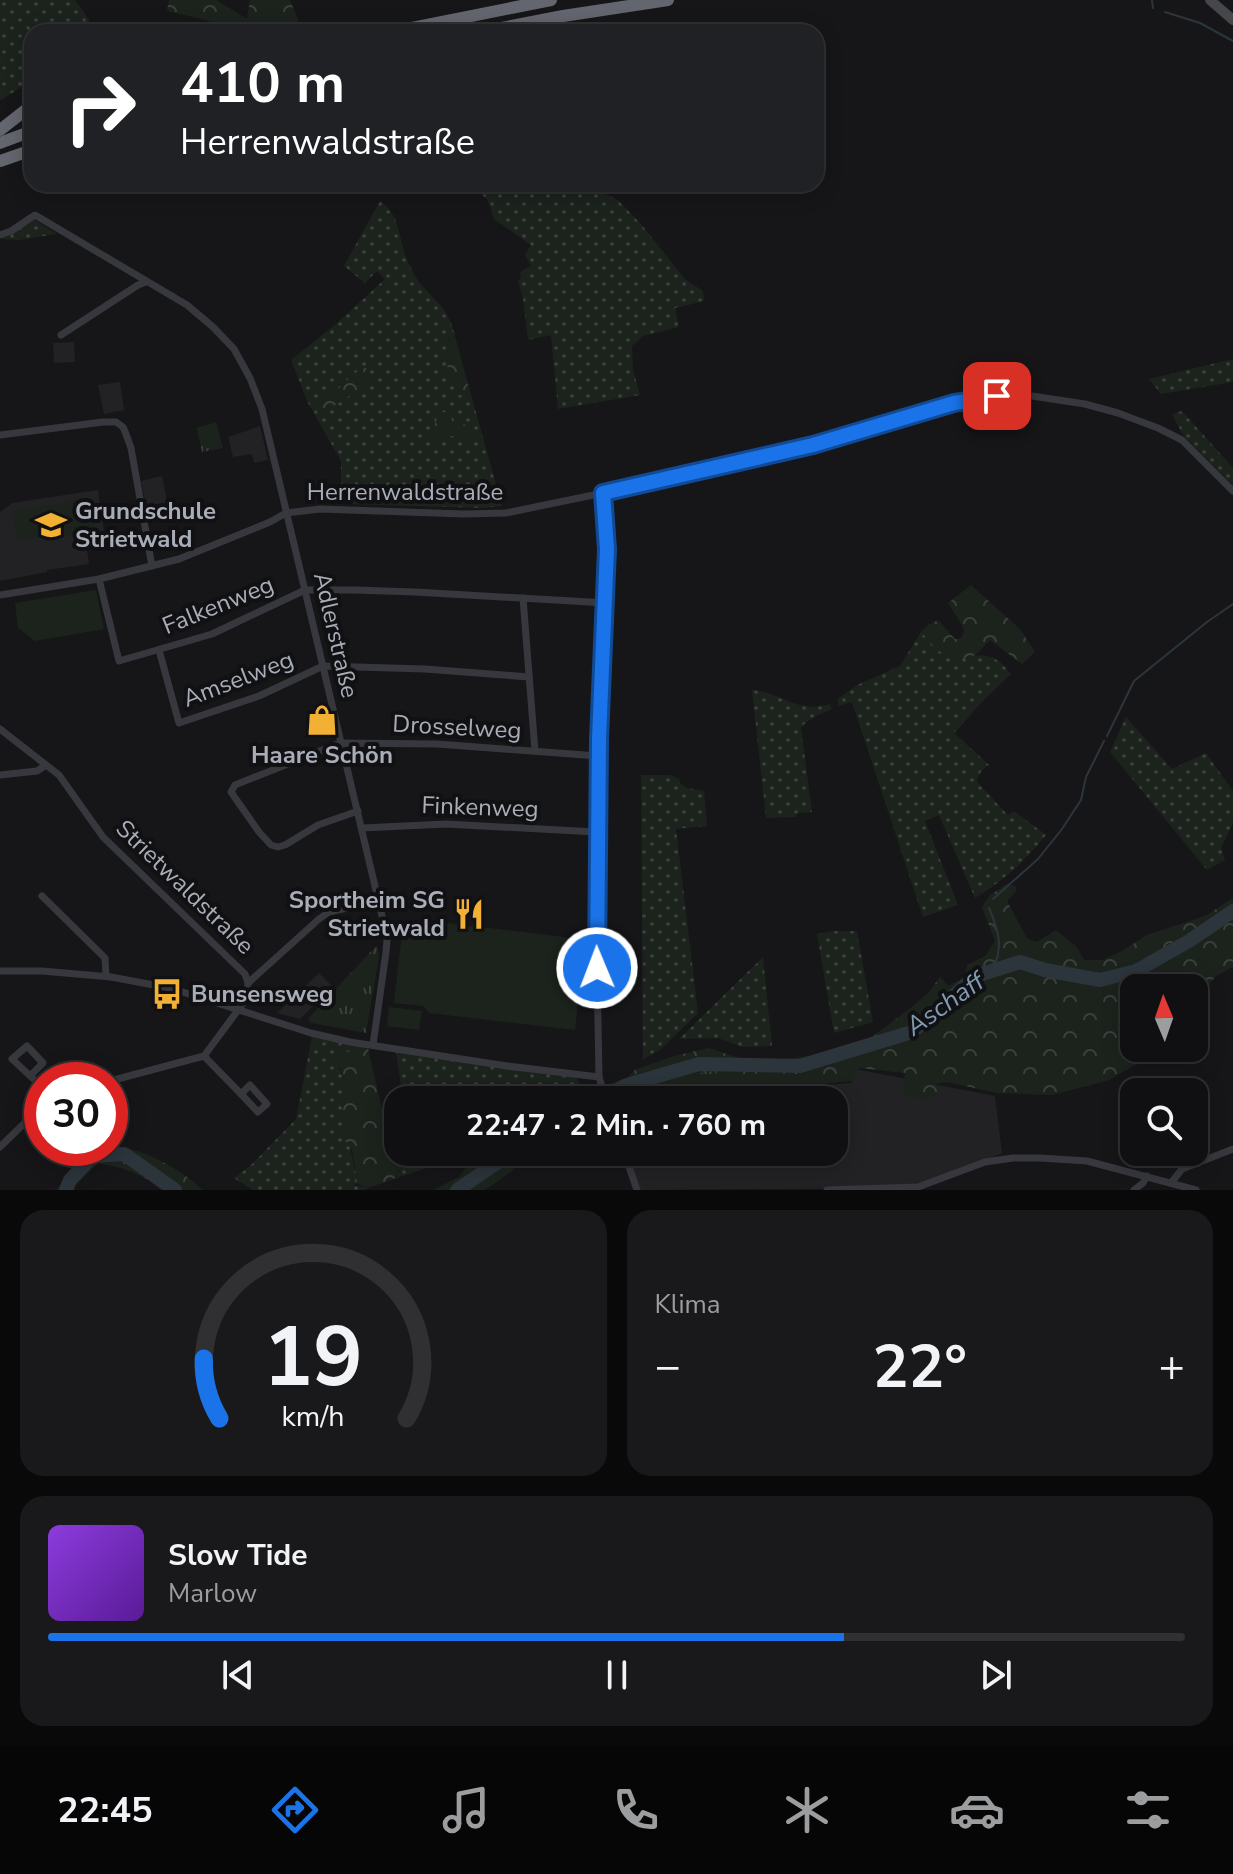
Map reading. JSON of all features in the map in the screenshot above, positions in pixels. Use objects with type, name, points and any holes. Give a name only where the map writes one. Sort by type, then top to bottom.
[{"type":"highway","points":[[432,24],[551,0]]},
{"type":"highway","points":[[522,24],[668,0]]},
{"type":"highway","points":[[0,130],[24,111]]},
{"type":"highway","points":[[0,143],[24,134]]},
{"type":"highway","points":[[0,161],[24,153]]},
{"type":"street","points":[[1210,0],[1233,20]]},
{"type":"street","name":"Adlerstraße","points":[[0,235],[35,215],[187,305],[234,349],[250,378],[262,409],[387,940],[373,1045]]},
{"type":"street","points":[[61,335],[146,282]]},
{"type":"street","name":"Herrenwaldstraße","points":[[0,595],[99,579],[179,559],[286,513],[320,509],[506,513],[813,445],[954,403],[997,396],[1051,398],[1085,404],[1158,428],[1182,440],[1233,491]]},
{"type":"street","points":[[0,435],[103,422],[116,422],[123,427],[131,448],[152,566]]},
{"type":"street","points":[[602,1086],[599,1077],[596,914],[598,756],[607,549],[603,493]]},
{"type":"street","name":"Falkenweg","points":[[99,579],[119,661],[212,634],[305,590],[606,603]]},
{"type":"street","points":[[523,598],[535,751]]},
{"type":"street","name":"Amselweg","points":[[159,650],[179,723],[259,696],[323,666],[425,669],[529,677]]},
{"type":"street","name":"Strietwaldstraße","points":[[0,729],[65,783],[103,837],[245,974],[247,998],[204,1056]]},
{"type":"street","name":"Drosselweg","points":[[358,811],[318,825],[278,847],[271,845],[259,832],[231,792],[235,785],[340,743],[437,744],[598,756]]},
{"type":"street","points":[[0,775],[37,771],[46,765]]},
{"type":"street","name":"Finkenweg","points":[[362,828],[446,824],[597,832]]},
{"type":"street","points":[[42,896],[105,958],[106,976]]},
{"type":"street","points":[[248,983],[329,912],[378,901]]},
{"type":"street","points":[[0,971],[106,976],[170,988],[311,1033],[350,1042],[599,1077]]},
{"type":"street","points":[[128,1076],[204,1056],[241,1094]]},
{"type":"street","points":[[0,1147],[24,1124]]},
{"type":"street","points":[[1171,1183],[1182,1169],[1233,1149]]},
{"type":"street","points":[[827,1190],[918,1187],[985,1162],[1013,1158],[1087,1161],[1196,1190]]},
{"type":"street","points":[[629,1166],[637,1190]]},
{"type":"street","points":[[1134,1190],[1147,1176]]},
{"type":"shaded area","points":[[74,342],[75,362],[54,363],[53,343]]},
{"type":"shaded area","points":[[120,382],[124,410],[104,414],[98,385]]},
{"type":"shaded area","points":[[260,426],[268,460],[254,463],[252,454],[233,457],[228,437]]},
{"type":"shaded area","points":[[162,476],[169,511],[148,515],[141,481]]},
{"type":"shaded area","name":"Grundschule Strietwald","points":[[98,490],[105,539],[86,542],[89,564],[0,581],[0,512],[12,503]]},
{"type":"shaded area","points":[[319,973],[333,987],[300,1019],[277,1013]]},
{"type":"shaded area","points":[[855,1069],[995,1096],[1002,1153],[922,1188],[638,1190],[632,1166],[848,1166],[848,1086],[812,1086],[851,1083]]},
{"type":"green space","points":[[0,0],[75,0],[90,21],[85,24],[24,24],[24,84],[0,100]]},
{"type":"green space","points":[[169,0],[216,0],[247,19],[250,0],[290,0],[300,24],[217,24],[167,11]]},
{"type":"green space","points":[[480,192],[600,192],[618,200],[685,279],[703,291],[704,301],[675,308],[679,327],[643,336],[632,346],[633,370],[640,395],[558,409],[551,335],[528,340],[518,281],[520,272],[531,266],[525,255],[531,245],[494,219],[488,201]]},
{"type":"green space","points":[[380,201],[392,213],[414,275],[450,320],[453,329],[447,344],[460,395],[472,398],[502,506],[349,504],[341,498],[341,461],[308,403],[291,360],[385,279],[377,271],[365,283],[344,266]]},
{"type":"green space","points":[[35,220],[57,234],[19,240],[1,239]]},
{"type":"green space","points":[[453,329],[472,398],[460,395],[448,370],[446,355]]},
{"type":"green space","points":[[1233,359],[1233,382],[1161,394],[1149,379]]},
{"type":"green space","points":[[364,367],[369,370],[369,375],[361,387],[318,413],[316,404]]},
{"type":"green space","points":[[447,411],[454,424],[470,425],[474,437],[467,441],[454,436],[429,436],[438,414]]},
{"type":"green space","points":[[1182,411],[1233,468],[1233,485],[1183,435],[1172,414]]},
{"type":"green space","points":[[216,422],[223,448],[202,452],[197,428]]},
{"type":"green space","points":[[90,498],[95,527],[90,528],[91,535],[44,541],[43,537],[48,535],[17,540],[12,511]]},
{"type":"green space","points":[[971,585],[1020,629],[1035,652],[1022,664],[990,640],[976,655],[952,658],[937,650],[921,632],[938,620],[955,639],[961,638],[964,632],[962,625],[948,603]]},
{"type":"green space","points":[[96,590],[104,629],[35,641],[18,628],[15,603]]},
{"type":"green space","points":[[921,632],[940,651],[960,657],[993,658],[1011,674],[954,733],[989,765],[976,781],[1008,815],[1014,811],[1046,835],[1013,870],[975,898],[939,815],[925,821],[958,905],[923,917],[852,702],[838,706],[838,699],[857,685],[900,666]]},
{"type":"green space","points":[[752,690],[798,705],[830,704],[832,709],[811,719],[801,728],[812,812],[797,813],[796,817],[766,818]]},
{"type":"green space","points":[[1126,717],[1172,769],[1206,753],[1233,791],[1233,823],[1221,848],[1225,860],[1207,870],[1110,752]]},
{"type":"green space","points":[[641,775],[670,775],[687,788],[704,791],[707,826],[676,829],[698,1013],[660,1050],[643,1059]]},
{"type":"green space","points":[[1007,884],[1016,886],[1016,891],[1007,901],[1027,938],[1037,942],[1056,930],[1077,947],[1084,960],[1103,960],[1147,935],[1205,916],[1233,898],[1233,968],[1216,976],[1208,985],[1208,974],[1120,974],[1120,1062],[1141,1062],[1109,1080],[1052,1095],[997,1093],[947,1082],[936,1084],[938,1095],[923,1099],[903,1095],[905,1073],[859,1068],[851,1081],[797,1086],[716,1086],[678,1077],[657,1086],[610,1086],[627,1078],[635,1070],[709,1048],[739,1058],[773,1061],[831,1053],[873,1036],[911,1008],[940,977],[948,986],[965,977],[967,965],[985,956],[995,941],[982,907],[990,895]]},
{"type":"green space","points":[[422,920],[581,939],[584,945],[575,1030],[429,1013],[423,1006],[394,1003],[403,924]]},
{"type":"green space","points":[[857,931],[873,1022],[834,1033],[817,934]]},
{"type":"green space","points":[[377,945],[379,957],[366,1033],[312,1023],[308,1019]]},
{"type":"green space","points":[[763,957],[772,1046],[742,1047],[718,1038],[679,1039]]},
{"type":"green space","points":[[389,1007],[422,1011],[419,1030],[387,1026]]},
{"type":"green space","points":[[312,1037],[368,1048],[355,1049],[339,1068],[344,1080],[344,1121],[357,1179],[354,1186],[370,1187],[364,1190],[253,1190],[234,1178],[296,1119]]},
{"type":"green space","points":[[368,1048],[384,1118],[384,1166],[402,1166],[394,1179],[370,1187],[351,1183],[357,1178],[352,1150],[345,1141],[344,1080],[338,1061],[341,1054]]},
{"type":"green space","points":[[396,1052],[562,1075],[577,1078],[580,1085],[578,1086],[401,1086]]},
{"type":"green space","points":[[714,1071],[726,1086],[657,1086],[678,1077]]},
{"type":"green space","points":[[128,1148],[134,1150],[160,1160],[203,1190],[161,1190],[132,1172],[111,1166],[128,1166]]},
{"type":"green space","points":[[75,1166],[95,1166],[74,1190],[57,1190]]},
{"type":"green space","points":[[402,1166],[432,1166],[394,1179]]},
{"type":"green space","points":[[467,1166],[518,1166],[485,1190],[433,1190],[459,1177]]},
{"type":"waterway","points":[[1152,0],[1153,8]]},
{"type":"waterway","points":[[1165,12],[1200,23],[1233,41]]},
{"type":"waterway","points":[[1107,736],[1134,681],[1233,604]]},
{"type":"waterway","points":[[993,899],[1038,859],[1062,829],[1081,800],[1086,777],[1104,741]]},
{"type":"waterway","points":[[989,908],[999,940],[992,971]]},
{"type":"waterway","name":"Aschaff","points":[[625,1086],[699,1064],[800,1066],[912,1032],[976,976],[1020,962],[1100,980],[1136,971],[1233,911]]},
{"type":"waterway","name":"Aschaff","points":[[66,1190],[70,1180],[93,1156],[124,1154],[175,1190]]},
{"type":"waterway","name":"Aschaff","points":[[457,1190],[492,1166]]},
{"type":"place","name":"Grundschule Strietwald","points":[[51,525]]},
{"type":"place","name":"Haare Schön","points":[[322,720]]},
{"type":"place","name":"Sportheim SG Strietwald","points":[[469,914]]},
{"type":"place","name":"Bunsensweg","points":[[167,994]]},
{"type":"route","points":[[597,968],[599,739],[607,549],[603,493],[813,445],[954,403],[997,396]]}]
